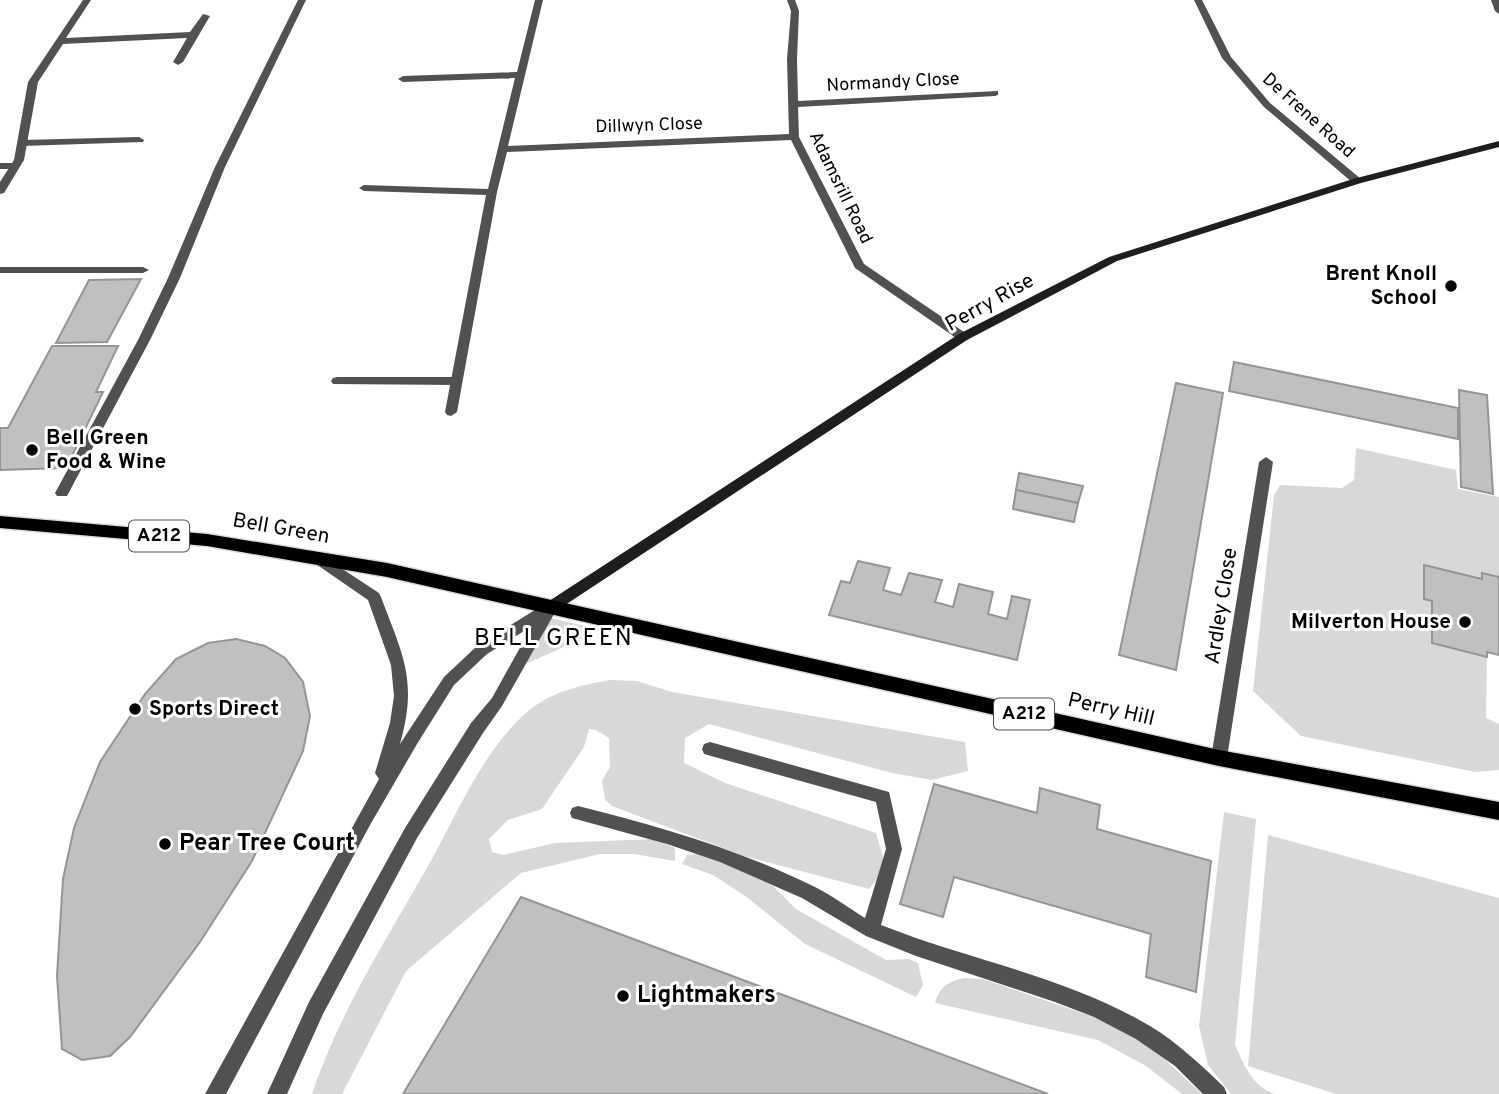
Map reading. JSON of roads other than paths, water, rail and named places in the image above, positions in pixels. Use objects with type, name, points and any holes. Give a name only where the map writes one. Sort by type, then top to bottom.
[{"type":"main road","name":"Perry Rise","points":[[551,607],[963,337],[1113,259],[1357,181],[1499,144]]},
{"type":"main road","name":"Bell Green","points":[[0,522],[207,540],[387,570],[551,607]]},
{"type":"main road","name":"Perry Hill","points":[[551,607],[1219,758],[1499,811]]},
{"type":"street","points":[[0,191],[19,160],[33,82],[87,0]]},
{"type":"street","points":[[62,493],[144,340],[174,278],[220,167],[302,0]]},
{"type":"street","points":[[451,412],[492,192],[505,149],[539,0]]},
{"type":"street","name":"Adamsrill Road","points":[[791,0],[795,11],[794,137],[859,266],[963,337]]},
{"type":"street","name":"De Frene Road","points":[[1198,0],[1227,58],[1266,105],[1357,181]]},
{"type":"street","points":[[1495,0],[1499,12]]},
{"type":"street","points":[[178,62],[206,16]]},
{"type":"street","points":[[61,41],[193,36]]},
{"type":"street","points":[[402,79],[522,75]]},
{"type":"street","name":"Normandy Close","points":[[793,104],[995,93]]},
{"type":"street","name":"Dillwyn Close","points":[[505,149],[794,137]]},
{"type":"street","points":[[22,143],[139,141]]},
{"type":"street","points":[[0,166],[15,166]]},
{"type":"street","points":[[364,188],[492,192]]},
{"type":"street","points":[[0,270],[143,270]]},
{"type":"street","points":[[337,382],[456,381]]},
{"type":"street","name":"Ardley Close","points":[[1219,758],[1266,462]]},
{"type":"street","points":[[318,558],[374,597],[399,665],[402,696],[398,723],[389,759],[364,820]]},
{"type":"street","points":[[215,1094],[364,820],[411,739],[449,681],[482,650],[551,607]]},
{"type":"street","points":[[277,1094],[316,1008],[411,833],[477,728],[497,702],[551,607]]},
{"type":"street","points":[[710,749],[883,797],[894,849],[871,929]]},
{"type":"street","points":[[578,813],[647,829],[720,854],[810,892],[871,929],[1093,1006],[1139,1030],[1182,1060],[1217,1094]]},
{"type":"place","name":"Brent Knoll School","points":[[1451,286]]},
{"type":"place","name":"Bell Green Food & Wine","points":[[32,450]]},
{"type":"place","name":"Milverton House","points":[[1465,622]]},
{"type":"place","name":"Sports Direct","points":[[135,709]]},
{"type":"place","name":"Pear Tree Court","points":[[165,844]]},
{"type":"place","name":"Lightmakers","points":[[623,996]]},
{"type":"district","name":"BELL GREEN","points":[[554,639]]}]
